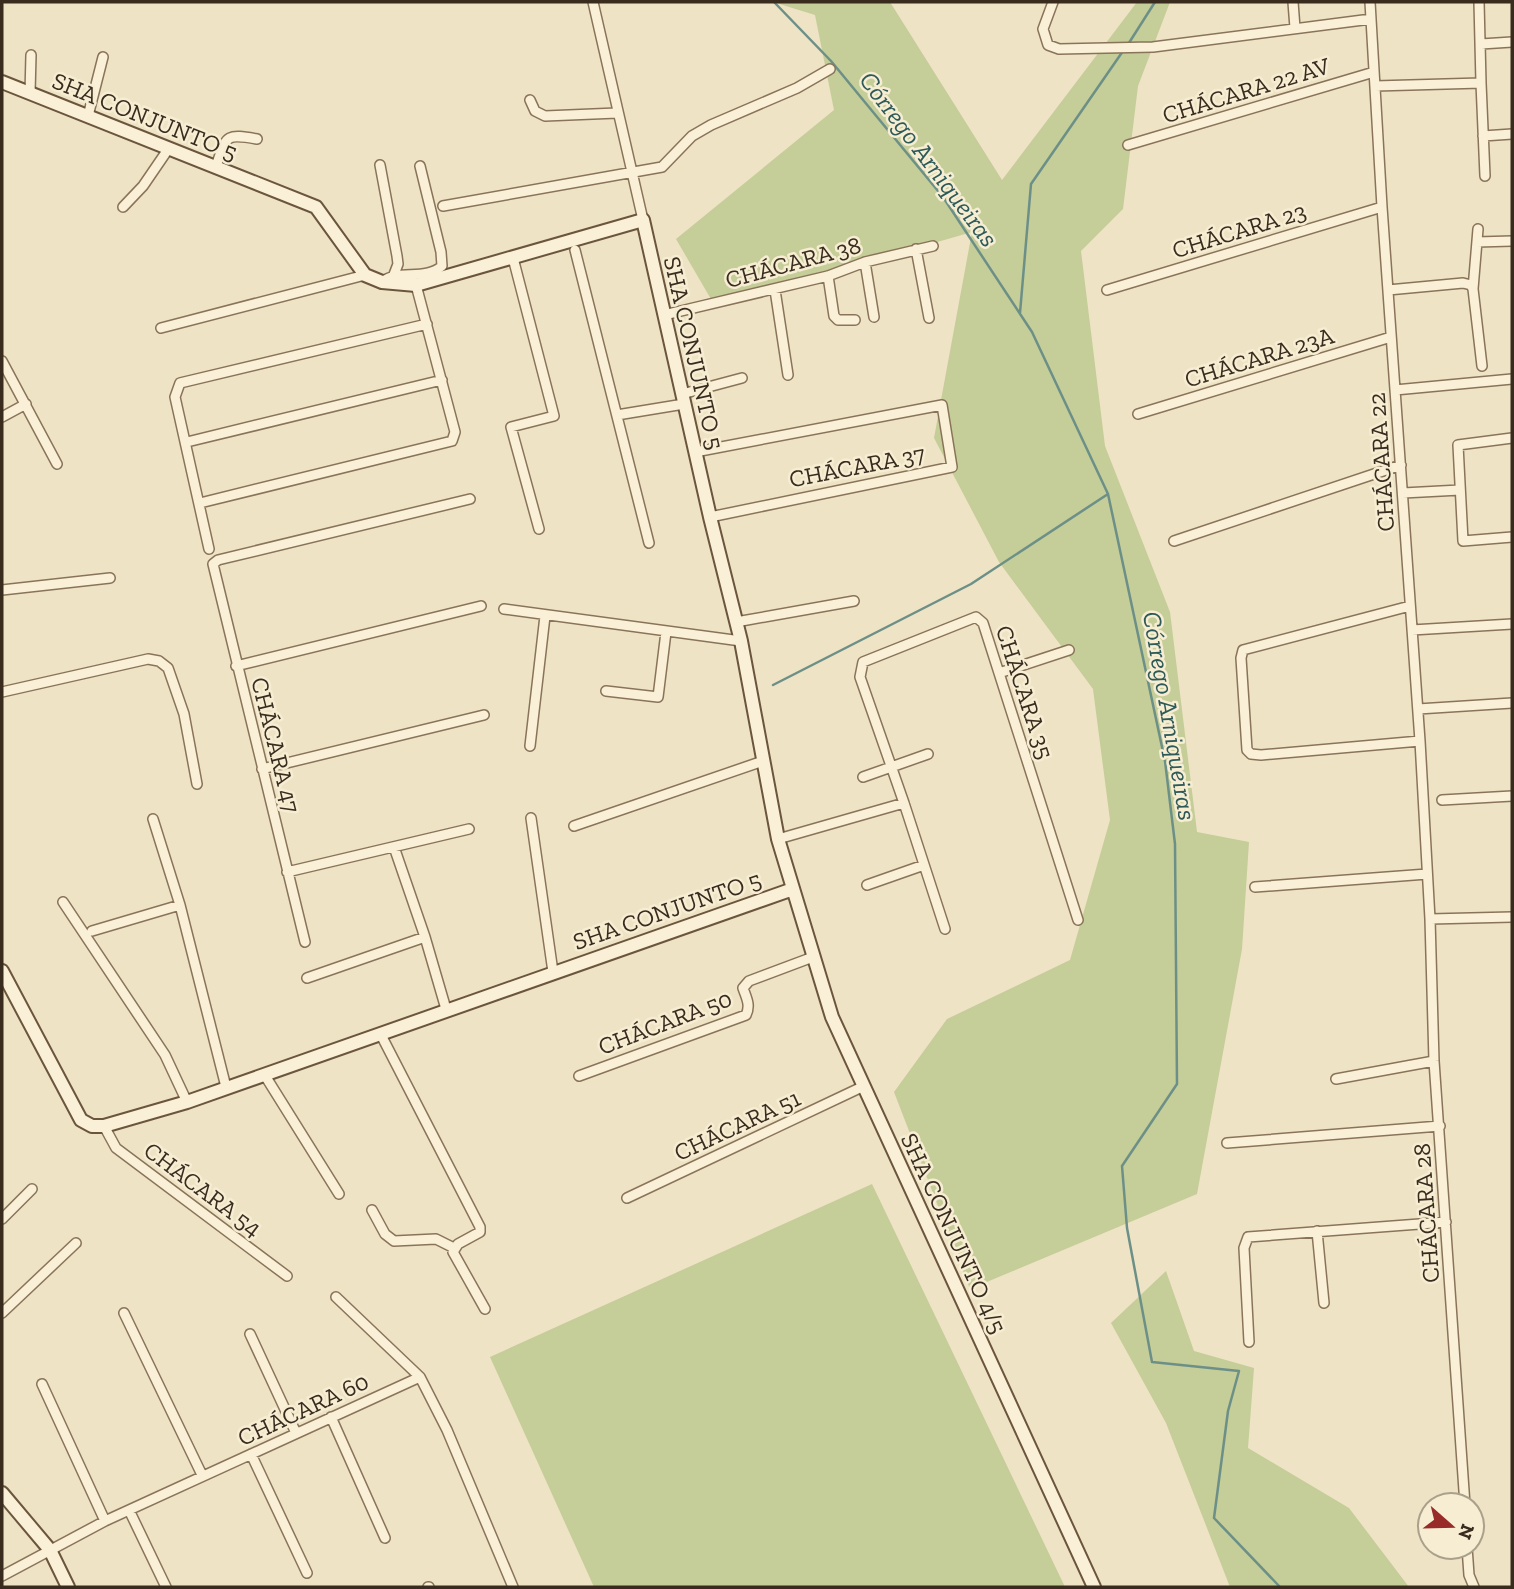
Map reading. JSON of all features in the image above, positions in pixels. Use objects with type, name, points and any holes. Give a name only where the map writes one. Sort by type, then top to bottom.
[{"type":"street","name":"SHA CONJUNTO 5","points":[[104,1126],[187,1102],[793,889],[778,839],[741,641],[695,452],[593,2]]},
{"type":"street","points":[[1053,2],[1043,29],[1048,45],[1059,49],[1153,47],[1371,19]]},
{"type":"street","points":[[1293,2],[1295,29]]},
{"type":"street","name":"CHÁCARA 22","points":[[1370,2],[1430,919]]},
{"type":"street","points":[[1479,2],[1485,176]]},
{"type":"street","points":[[1481,44],[1512,43]]},
{"type":"street","points":[[30,93],[31,55]]},
{"type":"street","points":[[88,116],[103,57]]},
{"type":"street","points":[[443,206],[662,167],[692,136],[711,125],[797,88],[830,69]]},
{"type":"street","name":"CHÁCARA 22 AV","points":[[1128,145],[1374,72]]},
{"type":"street","name":"SHA CONJUNTO 5","points":[[2,82],[316,207],[365,275]]},
{"type":"street","points":[[1375,86],[1482,83]]},
{"type":"street","points":[[530,100],[535,111],[545,116],[617,113]]},
{"type":"street","points":[[1483,136],[1512,134]]},
{"type":"street","points":[[216,166],[228,139],[233,135],[257,139]]},
{"type":"street","points":[[123,207],[143,186],[169,148]]},
{"type":"street","points":[[380,165],[398,264],[388,279]]},
{"type":"street","points":[[388,279],[426,274],[442,266],[420,166]]},
{"type":"street","name":"CHÁCARA 23","points":[[1107,290],[1382,207]]},
{"type":"street","points":[[161,328],[365,275],[416,285],[643,220]]},
{"type":"street","points":[[1478,229],[1474,289],[1482,366]]},
{"type":"street","points":[[1477,242],[1512,241]]},
{"type":"street","name":"CHÁCARA 38","points":[[664,315],[775,290],[828,276],[864,262],[933,246]]},
{"type":"street","points":[[916,249],[929,318]]},
{"type":"street","points":[[575,250],[649,543]]},
{"type":"street","points":[[513,258],[554,416],[511,427],[539,529]]},
{"type":"street","points":[[864,262],[874,317]]},
{"type":"street","points":[[828,276],[834,316],[838,320],[855,320]]},
{"type":"street","points":[[1388,289],[1463,284],[1471,285],[1474,289]]},
{"type":"street","points":[[200,503],[452,442],[456,432],[416,285]]},
{"type":"street","points":[[775,290],[788,375]]},
{"type":"street","points":[[209,549],[175,397],[180,383],[427,324]]},
{"type":"street","name":"CHÁCARA 23A","points":[[1138,414],[1391,337]]},
{"type":"street","points":[[2,361],[57,464]]},
{"type":"street","points":[[617,415],[683,399],[742,378]]},
{"type":"street","points":[[1395,390],[1512,379]]},
{"type":"street","points":[[187,442],[442,380]]},
{"type":"street","points":[[2,417],[26,404]]},
{"type":"street","name":"CHÁCARA 37","points":[[695,452],[942,405],[952,467],[710,516]]},
{"type":"street","points":[[1512,438],[1458,445],[1463,541],[1512,537]]},
{"type":"street","points":[[1174,541],[1401,464]]},
{"type":"street","points":[[1403,493],[1460,490]]},
{"type":"street","name":"CHÁCARA 47","points":[[305,942],[212,568],[218,560],[470,499]]},
{"type":"street","points":[[2,590],[110,578]]},
{"type":"street","points":[[736,622],[853,601]]},
{"type":"street","points":[[236,666],[481,606]]},
{"type":"street","points":[[1410,606],[1243,650],[1241,658],[1245,724],[1247,750],[1251,754],[1420,741]]},
{"type":"street","points":[[504,609],[741,641]]},
{"type":"street","points":[[530,746],[545,616]]},
{"type":"street","name":"CHÁCARA 35","points":[[945,929],[860,677],[863,662],[976,617],[983,622],[1078,920]]},
{"type":"street","points":[[1412,630],[1512,624]]},
{"type":"street","points":[[606,691],[658,697],[666,632]]},
{"type":"street","points":[[999,673],[1069,650]]},
{"type":"street","points":[[2,692],[148,659],[159,661],[168,668],[184,714],[197,784]]},
{"type":"street","points":[[1418,709],[1512,703]]},
{"type":"street","points":[[262,769],[484,715]]},
{"type":"street","points":[[863,777],[928,754]]},
{"type":"street","points":[[574,826],[763,761]]},
{"type":"street","points":[[1442,800],[1512,796]]},
{"type":"street","points":[[778,839],[904,803]]},
{"type":"street","points":[[531,818],[553,972]]},
{"type":"street","points":[[153,819],[180,905],[226,1087]]},
{"type":"street","points":[[287,872],[469,829]]},
{"type":"street","points":[[394,847],[446,1009]]},
{"type":"street","points":[[867,886],[924,865]]},
{"type":"street","points":[[1255,887],[1427,874]]},
{"type":"street","name":"SHA CONJUNTO 4/5","points":[[793,889],[832,1017],[1094,1587]]},
{"type":"street","points":[[63,902],[164,1055],[187,1102]]},
{"type":"street","points":[[92,931],[180,905]]},
{"type":"street","points":[[1430,919],[1512,917]]},
{"type":"street","name":"CHÁCARA 28","points":[[1430,919],[1434,1061],[1464,1491]]},
{"type":"street","points":[[307,978],[425,937]]},
{"type":"street","name":"CHÁCARA 50","points":[[579,1076],[746,1015],[749,1010],[743,988],[749,981],[813,957]]},
{"type":"street","points":[[2,971],[81,1120],[92,1126],[104,1126]]},
{"type":"street","points":[[380,1033],[481,1227],[474,1237],[454,1248]]},
{"type":"street","points":[[1336,1079],[1434,1061]]},
{"type":"street","points":[[264,1074],[339,1194]]},
{"type":"street","name":"CHÁCARA 51","points":[[627,1198],[864,1086]]},
{"type":"street","name":"CHÁCARA 54","points":[[104,1126],[116,1148],[287,1276]]},
{"type":"street","points":[[1227,1143],[1440,1126]]},
{"type":"street","points":[[2,1219],[32,1189]]},
{"type":"street","points":[[372,1210],[385,1234],[394,1241],[436,1239],[454,1248]]},
{"type":"street","points":[[1249,1342],[1244,1248],[1247,1239],[1317,1231],[1446,1223]]},
{"type":"street","points":[[1317,1231],[1324,1303]]},
{"type":"street","points":[[2,1313],[76,1242]]},
{"type":"street","points":[[454,1248],[455,1258],[485,1309]]},
{"type":"street","points":[[336,1297],[420,1377],[447,1430],[513,1587]]},
{"type":"street","points":[[124,1313],[202,1475]]},
{"type":"street","points":[[250,1334],[296,1433]]},
{"type":"street","name":"CHÁCARA 60","points":[[2,1576],[105,1521],[420,1377]]},
{"type":"street","points":[[42,1384],[105,1521]]},
{"type":"street","points":[[331,1417],[385,1538]]},
{"type":"street","points":[[251,1454],[307,1573]]},
{"type":"street","points":[[2,1493],[50,1550],[68,1587]]},
{"type":"street","points":[[129,1510],[166,1587]]},
{"type":"street","points":[[1468,1561],[1469,1575],[1474,1587]]},
{"type":"green space","points":[[773,2],[890,2],[1002,180],[1137,2],[1170,2],[1138,86],[1123,209],[1081,251],[1105,446],[1170,612],[1197,832],[1249,842],[1242,949],[1197,1194],[970,1289],[894,1092],[947,1019],[1070,960],[1110,820],[1093,689],[999,562],[934,438],[972,232],[715,306],[676,239],[834,110],[815,15]]},
{"type":"green space","points":[[872,1184],[1065,1587],[594,1587],[490,1357]]},
{"type":"green space","points":[[1166,1271],[1194,1351],[1254,1368],[1248,1448],[1349,1508],[1409,1587],[1230,1587],[1166,1423],[1111,1323]]},
{"type":"waterway","name":"Córrego Arniqueiras","points":[[774,2],[831,61],[943,197],[1032,332],[1108,494],[1165,761],[1175,844],[1177,1084],[1122,1166],[1127,1228],[1152,1362],[1239,1371],[1228,1411],[1214,1518],[1280,1587]]},
{"type":"waterway","points":[[1127,46],[1155,2]]},
{"type":"waterway","points":[[1020,313],[1031,184],[1123,51]]},
{"type":"waterway","points":[[773,685],[971,584],[1108,494]]}]
